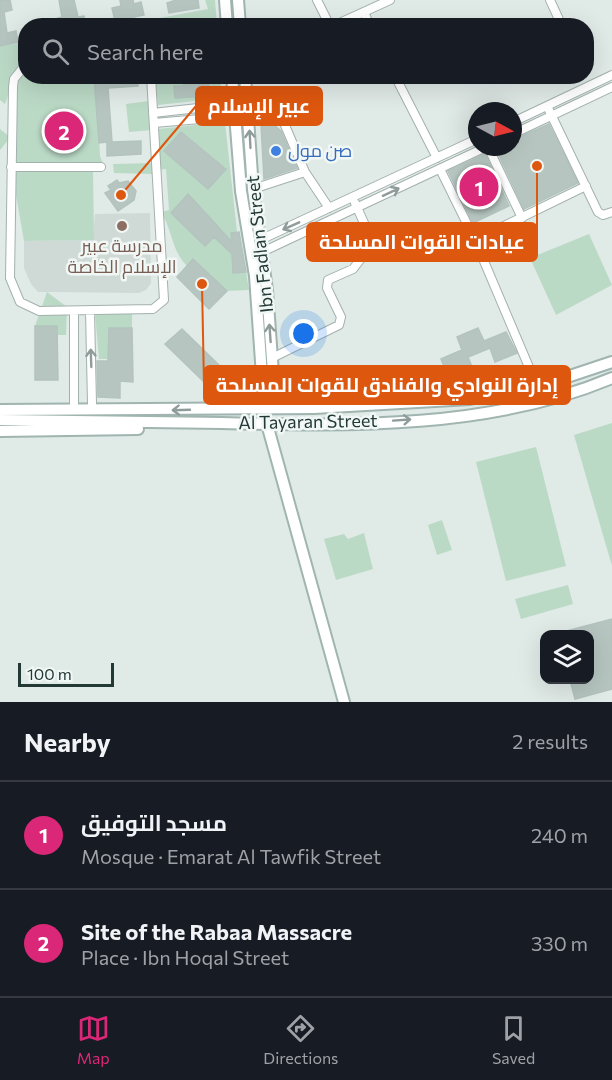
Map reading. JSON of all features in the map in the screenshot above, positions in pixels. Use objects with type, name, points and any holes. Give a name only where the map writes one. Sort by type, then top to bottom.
[{"type":"main road","points":[[225,0],[226,18]]},
{"type":"main road","points":[[238,0],[239,18]]},
{"type":"main road","name":"Ibn Fadlan Street","points":[[233,84],[241,191],[255,276],[263,390],[258,408]]},
{"type":"main road","name":"Ibn Fadlan Street","points":[[247,84],[253,189],[262,252],[272,358],[276,386],[290,407]]},
{"type":"main road","name":"Al Tayaran Street","points":[[0,403],[134,405],[151,410],[470,399],[537,386],[612,362]]},
{"type":"main road","name":"Al Tayaran Street","points":[[0,431],[131,429],[155,422],[358,423],[476,414],[564,395],[612,378]]},
{"type":"main road","points":[[263,390],[271,392],[276,386]]},
{"type":"main road","points":[[0,410],[151,410]]},
{"type":"main road","points":[[0,420],[155,422]]},
{"type":"main road","points":[[264,424],[339,699]]},
{"type":"street","points":[[317,0],[327,18]]},
{"type":"street","points":[[350,18],[390,0]]},
{"type":"street","points":[[550,0],[558,18]]},
{"type":"street","points":[[364,12],[367,18]]},
{"type":"street","points":[[18,73],[14,78],[13,87],[12,287],[25,307],[39,311],[153,309],[161,305],[164,300],[151,84]]},
{"type":"street","points":[[594,84],[612,75]]},
{"type":"street","points":[[399,84],[437,158]]},
{"type":"street","points":[[522,118],[591,85],[596,95]]},
{"type":"street","points":[[522,130],[612,87]]},
{"type":"street","points":[[153,113],[234,104]]},
{"type":"street","points":[[546,106],[599,214],[612,212]]},
{"type":"street","points":[[249,112],[270,114],[280,118],[305,172],[329,208]]},
{"type":"street","points":[[154,123],[235,116]]},
{"type":"street","points":[[260,240],[468,143]]},
{"type":"street","points":[[262,252],[468,156]]},
{"type":"street","points":[[491,156],[522,218]]},
{"type":"street","points":[[11,167],[102,167]]},
{"type":"street","points":[[440,169],[476,240],[537,386]]},
{"type":"street","points":[[253,189],[305,172]]},
{"type":"street","points":[[476,240],[586,186]]},
{"type":"street","points":[[352,198],[373,243]]},
{"type":"street","points":[[272,358],[339,324],[341,317],[327,288],[328,280],[353,268],[373,243],[407,242],[417,248]]},
{"type":"street","points":[[74,311],[74,404]]},
{"type":"street","points":[[90,311],[92,404]]},
{"type":"shaded area","points":[[150,213],[151,283],[146,290],[139,293],[38,292],[31,284],[24,268],[24,241],[93,240],[95,214]]},
{"type":"green space","points":[[205,0],[215,0],[216,18],[160,18],[208,9]]},
{"type":"green space","points":[[18,43],[18,84],[96,84],[100,156],[105,170],[93,170],[94,240],[24,241],[11,166],[9,139],[0,150],[0,129],[10,137],[8,96],[5,104],[0,100],[0,46]]},
{"type":"green space","points":[[156,84],[221,84],[222,98],[158,105]]},
{"type":"green space","points":[[149,101],[152,130],[129,132],[126,104]]},
{"type":"green space","points":[[225,122],[237,232],[232,233],[232,242],[188,195],[171,213],[205,245],[214,237],[232,254],[233,273],[246,272],[249,290],[227,291],[194,259],[187,266],[178,253],[161,212],[169,210],[166,169],[159,170],[158,129]],"holes":[[[181,132],[226,168],[208,189],[164,151]]]},
{"type":"green space","points":[[152,163],[152,174],[114,173],[113,164]]},
{"type":"green space","points":[[589,234],[612,285],[556,315],[530,258]]},
{"type":"green space","points":[[47,292],[67,307],[66,335],[57,335],[57,326],[35,326]]},
{"type":"green space","points":[[95,313],[132,313],[132,328],[109,328],[108,359],[99,359]]},
{"type":"green space","points":[[612,423],[612,566],[574,435]]},
{"type":"green space","points":[[536,447],[566,566],[506,581],[476,462]]},
{"type":"green space","points":[[442,520],[452,550],[437,555],[428,525]]},
{"type":"green space","points":[[364,533],[373,569],[336,580],[324,539],[344,534],[348,539]]},
{"type":"green space","points":[[568,585],[573,604],[521,619],[515,599]]},
{"type":"building","points":[[0,0],[10,0],[12,10],[4,12],[7,33],[16,31],[18,42],[0,46]]},
{"type":"building","points":[[59,0],[74,0],[78,17],[84,16],[84,18],[58,18],[62,17]]},
{"type":"building","points":[[120,0],[133,0],[134,4],[141,2],[144,15],[114,18],[112,8],[121,6]]},
{"type":"building","points":[[176,0],[198,0],[199,8],[169,13],[167,3]]},
{"type":"building","points":[[95,84],[138,84],[138,86],[108,88],[112,142],[141,141],[141,154],[107,156],[107,142],[99,143]]},
{"type":"building","points":[[184,84],[208,84],[210,96],[175,98],[174,86],[184,86]]},
{"type":"building","name":"صن مول","points":[[261,124],[274,125],[281,131],[297,168],[264,179]]},
{"type":"building","points":[[549,124],[578,183],[524,209],[499,156],[522,156],[522,136]]},
{"type":"building","points":[[181,132],[226,169],[208,189],[164,151]]},
{"type":"building","points":[[481,156],[486,156],[509,206],[473,223],[448,171]]},
{"type":"building","points":[[117,180],[119,183],[128,181],[136,191],[134,200],[118,211],[105,193],[111,190],[108,186]]},
{"type":"building","points":[[188,194],[232,242],[231,233],[239,232],[246,272],[233,273],[232,254],[214,237],[205,246],[171,213]]},
{"type":"building","points":[[193,259],[227,291],[209,309],[177,277]]},
{"type":"building","points":[[35,326],[57,326],[58,380],[35,380]]},
{"type":"building","points":[[109,328],[132,328],[133,382],[120,381],[120,398],[98,397],[97,361],[108,361]]},
{"type":"building","points":[[478,328],[484,341],[506,332],[517,353],[495,362],[490,348],[468,357],[474,372],[450,382],[441,359],[462,350],[457,337]]},
{"type":"building","points":[[182,329],[219,365],[205,383],[165,344]]},
{"type":"building","points":[[612,619],[612,689],[575,699],[571,684],[594,684],[594,630],[570,630]]},
{"type":"place","name":"Site of the Rabaa Massacre","points":[[64,131]]},
{"type":"place","name":"صن مول","points":[[276,151]]},
{"type":"place","name":"عيادات القوات المسلحة","points":[[537,166]]},
{"type":"place","name":"مسجد التوفيق","points":[[479,187]]},
{"type":"place","name":"عبير الإسلام","points":[[121,195]]},
{"type":"place","name":"مدرسة عبير الإسلام الخاصة","points":[[122,226]]},
{"type":"place","name":"إدارة النوادي والفنادق للقوات المسلحة","points":[[202,284]]}]
